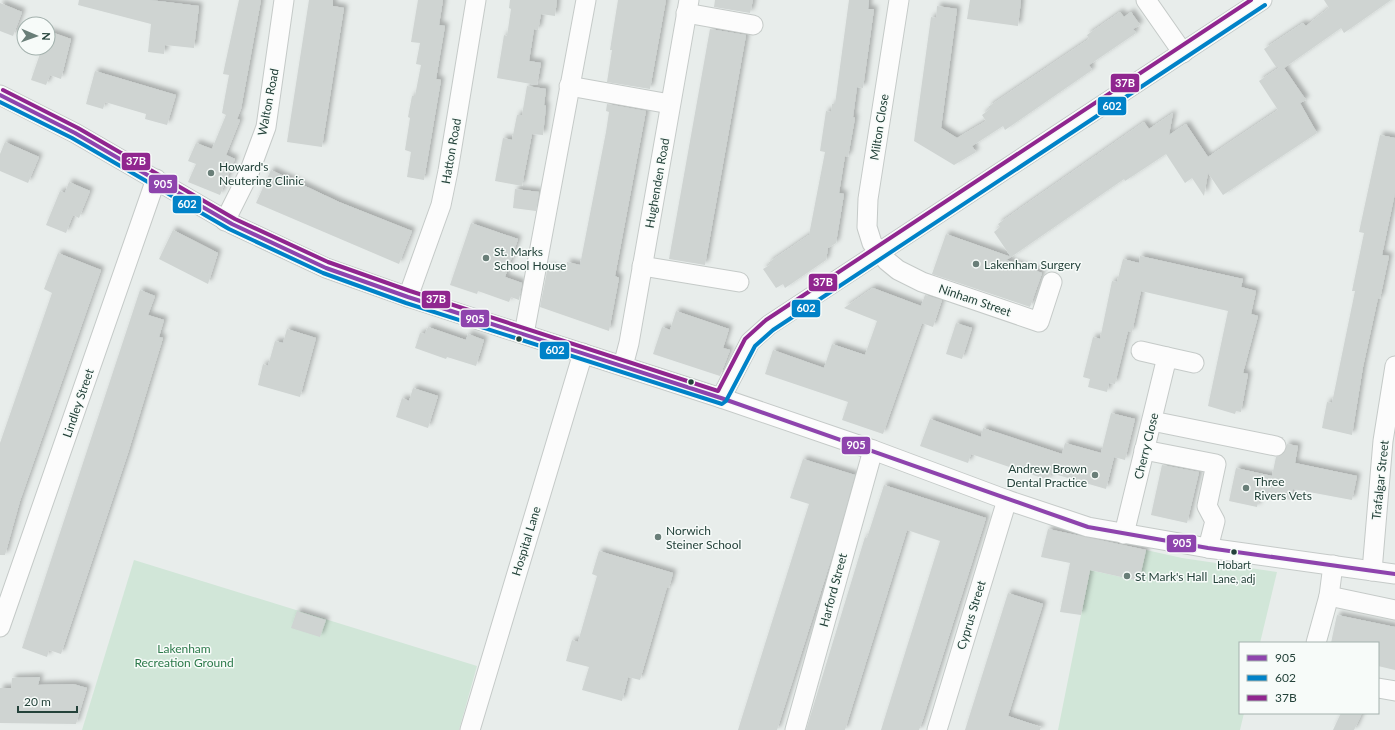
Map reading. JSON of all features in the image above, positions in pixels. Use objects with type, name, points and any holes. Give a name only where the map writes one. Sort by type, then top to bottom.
[{"type":"street","name":"Walton Road","points":[[225,221],[249,172],[266,127],[284,0]]},
{"type":"street","name":"Hatton Road","points":[[408,297],[441,205],[476,0]]},
{"type":"street","points":[[524,334],[586,0]]},
{"type":"street","name":"Milton Close","points":[[880,252],[872,243],[867,227],[867,214],[899,0]]},
{"type":"street","points":[[1146,0],[1183,54]]},
{"type":"street","points":[[721,398],[750,342],[769,325],[1183,54],[1262,0]]},
{"type":"street","points":[[688,7],[753,25]]},
{"type":"street","name":"Hughenden Road","points":[[623,366],[629,343],[688,7]]},
{"type":"street","points":[[569,86],[670,104]]},
{"type":"street","points":[[1,98],[75,133],[156,179],[225,221],[326,268],[408,297],[721,398],[873,450],[1006,500],[1088,527],[1208,548],[1395,574]]},
{"type":"street","name":"Lindley Street","points":[[0,626],[156,179]]},
{"type":"street","name":"Ninham Street","points":[[880,252],[898,270],[922,282],[1039,322],[1052,282]]},
{"type":"street","points":[[642,266],[739,282]]},
{"type":"street","points":[[1141,351],[1194,363]]},
{"type":"street","name":"Hospital Lane","points":[[470,730],[583,353]]},
{"type":"street","name":"Cherry Close","points":[[1124,534],[1167,357]]},
{"type":"street","name":"Trafalgar Street","points":[[1372,571],[1383,441],[1395,366]]},
{"type":"street","points":[[1152,421],[1276,446]]},
{"type":"street","name":"Harford Street","points":[[795,730],[873,450]]},
{"type":"street","points":[[1144,450],[1216,464],[1207,506],[1215,522],[1208,548]]},
{"type":"street","name":"Cyprus Street","points":[[937,730],[1006,500]]},
{"type":"street","points":[[1316,642],[1329,596],[1333,565]]},
{"type":"street","points":[[1329,596],[1395,610]]},
{"type":"street","points":[[1379,688],[1395,691]]},
{"type":"green space","points":[[1146,550],[1182,558],[1277,572],[1260,642],[1239,642],[1239,714],[1244,714],[1240,730],[1058,730],[1090,570],[1139,581]]},
{"type":"green space","name":"Lakenham Recreation Ground","points":[[134,560],[477,666],[459,730],[82,730]]},
{"type":"building","points":[[79,0],[150,0],[199,6],[194,48],[165,45],[164,54],[148,52],[151,24],[78,5]]},
{"type":"building","points":[[239,0],[261,0],[241,109],[237,119],[240,120],[226,155],[235,159],[220,195],[188,182],[196,164],[188,161],[196,143],[212,149],[226,115],[222,113],[229,75],[223,74]]},
{"type":"building","points":[[309,0],[333,0],[333,6],[344,8],[322,147],[287,142]]},
{"type":"building","points":[[418,0],[443,0],[439,25],[445,26],[436,79],[441,80],[424,180],[407,177],[411,152],[405,150],[410,118],[408,117],[412,96],[415,96],[421,65],[416,64],[420,43],[411,42]]},
{"type":"building","points":[[510,0],[557,0],[555,16],[541,14],[538,30],[534,29],[529,61],[541,63],[537,85],[497,78],[504,35],[507,36],[511,9],[509,8]]},
{"type":"building","points":[[618,0],[666,0],[650,89],[607,82],[612,50],[610,50]]},
{"type":"building","points":[[715,0],[753,0],[750,13],[714,7]]},
{"type":"building","points":[[849,0],[869,0],[868,9],[874,9],[863,88],[857,87],[853,117],[855,118],[848,157],[845,156],[839,193],[844,194],[836,243],[828,248],[826,260],[785,288],[783,284],[776,288],[763,269],[770,265],[768,263],[809,235],[825,152],[820,151],[826,111],[831,112],[832,104],[835,104]]},
{"type":"building","points":[[970,0],[1021,0],[1018,26],[967,19]]},
{"type":"building","points":[[1324,0],[1391,0],[1344,33],[1341,28],[1284,68],[1306,100],[1300,103],[1317,133],[1223,195],[1208,173],[1204,196],[1192,178],[1185,183],[1166,154],[1125,181],[1124,179],[1011,257],[994,232],[1000,227],[998,224],[1144,122],[1149,129],[1173,113],[1169,135],[1186,124],[1208,157],[1278,110],[1259,81],[1280,67],[1276,67],[1264,49],[1303,23],[1306,26],[1329,8]]},
{"type":"building","points":[[0,3],[22,12],[20,16],[16,16],[16,28],[13,36],[0,31]]},
{"type":"building","points":[[937,6],[957,9],[941,128],[957,138],[986,121],[982,115],[990,109],[988,107],[1089,39],[1087,35],[1120,12],[1124,17],[1131,12],[1140,25],[1133,29],[1136,33],[1089,65],[1092,70],[1005,130],[1003,126],[972,146],[976,152],[954,165],[914,141],[931,17],[936,18]]},
{"type":"building","points":[[710,29],[746,35],[705,265],[669,259]]},
{"type":"building","points":[[56,34],[71,39],[61,79],[50,75],[46,85],[31,80],[39,56],[56,56]]},
{"type":"building","points":[[95,71],[176,95],[167,125],[145,119],[146,114],[105,102],[103,109],[86,104]]},
{"type":"building","points":[[527,86],[546,89],[543,135],[532,134],[522,186],[495,181],[503,138],[512,140],[517,115],[522,115]]},
{"type":"building","points":[[607,104],[646,111],[615,276],[619,278],[609,331],[540,307],[548,266],[566,272],[567,262],[580,265],[606,132],[609,112],[606,111]]},
{"type":"building","points":[[1380,135],[1395,138],[1395,193],[1382,255],[1389,256],[1363,367],[1352,435],[1322,428],[1327,402],[1332,403],[1355,291],[1352,291],[1364,233],[1359,232]]},
{"type":"building","points":[[5,142],[39,157],[28,183],[0,171],[0,154]]},
{"type":"building","points":[[271,170],[339,202],[412,231],[399,264],[256,203]]},
{"type":"building","points":[[69,182],[90,191],[79,218],[73,215],[66,233],[46,225],[60,191],[65,193]]},
{"type":"building","points":[[515,189],[539,192],[536,211],[513,208]]},
{"type":"building","name":"St. Marks School House","points":[[471,223],[518,239],[505,277],[522,283],[519,300],[511,297],[509,302],[478,291],[477,294],[450,285]]},
{"type":"building","points":[[173,230],[218,253],[208,284],[159,259]]},
{"type":"building","name":"Lakenham Surgery","points":[[946,234],[1011,257],[1006,260],[1042,273],[1030,307],[932,274]]},
{"type":"building","points":[[58,253],[101,270],[20,501],[5,555],[0,555],[0,443],[52,293],[44,289]]},
{"type":"building","points":[[1140,256],[1243,279],[1241,287],[1256,291],[1251,314],[1258,316],[1243,373],[1248,374],[1241,412],[1236,411],[1235,414],[1208,406],[1228,311],[1141,291],[1132,332],[1128,331],[1115,384],[1109,383],[1107,392],[1088,387],[1090,379],[1083,377],[1093,337],[1100,339],[1112,281],[1117,282],[1123,259],[1139,263]]},
{"type":"building","points":[[873,288],[921,306],[925,295],[942,300],[933,327],[922,323],[883,434],[842,420],[848,402],[765,374],[773,350],[824,368],[832,344],[865,355],[877,321],[844,308]]},
{"type":"building","points":[[140,290],[155,296],[148,315],[164,320],[159,337],[163,338],[128,453],[61,654],[49,650],[47,657],[22,648]]},
{"type":"building","points":[[676,311],[729,329],[723,348],[730,350],[720,376],[653,354],[662,327],[670,330]]},
{"type":"building","points":[[956,323],[972,328],[962,359],[946,354]]},
{"type":"building","points":[[428,327],[466,340],[468,334],[484,340],[476,366],[447,357],[446,359],[415,348],[420,333],[425,334]]},
{"type":"building","points":[[287,329],[316,338],[300,397],[258,385],[263,364],[268,366],[275,341],[283,343]]},
{"type":"building","points":[[413,388],[438,396],[428,428],[396,417],[402,398],[409,401]]},
{"type":"building","points":[[1111,413],[1135,419],[1125,460],[1114,457],[1106,489],[1051,473],[1048,480],[971,454],[968,463],[920,446],[930,419],[981,437],[983,428],[1062,454],[1065,443],[1101,453]]},
{"type":"building","points":[[1287,444],[1298,446],[1295,463],[1357,476],[1352,500],[1293,489],[1291,500],[1260,494],[1257,507],[1229,501],[1236,468],[1272,476],[1276,457],[1284,453]]},
{"type":"building","points":[[803,459],[855,475],[835,547],[777,730],[738,730],[809,504],[790,498]]},
{"type":"building","points":[[1162,465],[1199,472],[1187,523],[1151,515]]},
{"type":"building","points":[[884,485],[986,518],[923,719],[919,730],[881,730],[940,541],[907,530],[845,730],[806,730],[865,537],[867,538]]},
{"type":"building","name":"St Mark's Hall","points":[[1048,529],[1146,550],[1139,581],[1090,570],[1081,615],[1060,612],[1070,563],[1041,557]]},
{"type":"building","points":[[599,551],[673,573],[669,588],[667,587],[640,680],[628,677],[622,701],[582,690],[589,667],[566,661],[572,640],[578,642],[597,576],[592,574]]},
{"type":"building","points":[[1008,593],[1043,604],[1008,716],[1041,727],[1040,730],[965,730]]},
{"type":"building","points":[[297,611],[326,620],[320,637],[291,628]]},
{"type":"building","points":[[1337,615],[1395,627],[1395,670],[1379,666],[1379,642],[1331,642]]},
{"type":"building","points":[[40,677],[38,685],[73,684],[87,688],[76,724],[0,723],[0,688],[11,688],[12,678]]},
{"type":"building","points":[[1341,714],[1362,714],[1354,730],[1333,730]]},
{"type":"transit line","name":"37B","points":[[3,90],[78,128],[235,219],[328,262],[410,291],[718,391],[745,339],[766,320],[1251,0]]},
{"type":"transit line","name":"602","points":[[0,102],[72,138],[229,229],[323,273],[406,303],[722,404],[726,401],[755,346],[773,330],[1265,5]]},
{"type":"transit line","name":"905","points":[[0,95],[75,133],[232,224],[326,268],[408,297],[721,398],[1088,527],[1208,548],[1395,574]]},
{"type":"place","name":"Howard's Neutering Clinic","points":[[211,173]]},
{"type":"place","name":"St. Marks School House","points":[[486,258]]},
{"type":"place","name":"Lakenham Surgery","points":[[976,264]]},
{"type":"place","name":"Andrew Brown Dental Practice","points":[[1095,475]]},
{"type":"place","name":"Three Rivers Vets","points":[[1246,488]]},
{"type":"place","name":"Norwich Steiner School","points":[[658,537]]},
{"type":"place","name":"Hobart Lane, adj","points":[[1234,552]]},
{"type":"place","name":"St Mark's Hall","points":[[1127,576]]}]
